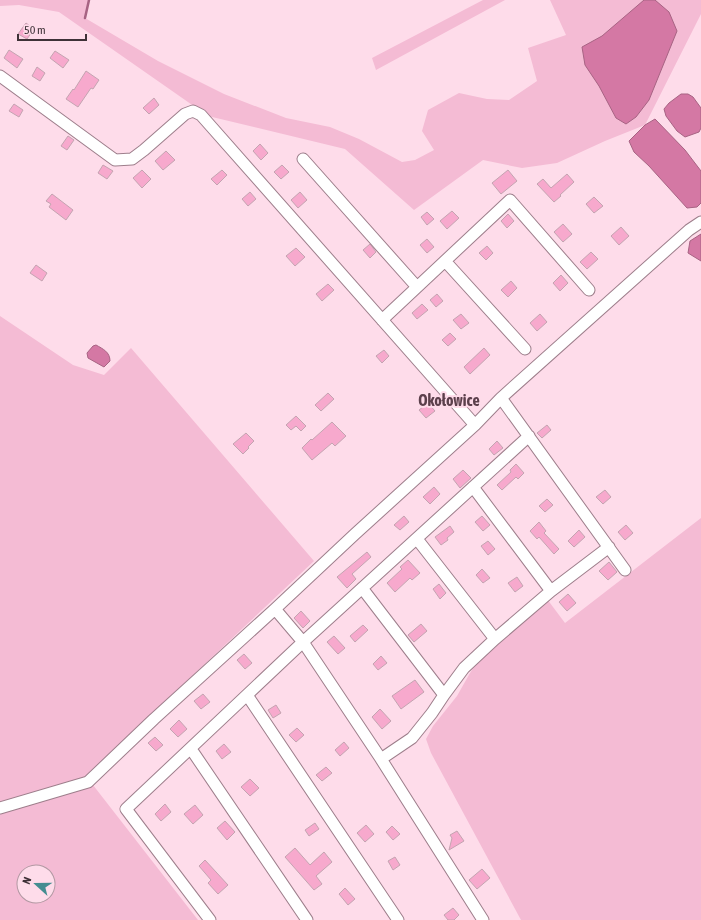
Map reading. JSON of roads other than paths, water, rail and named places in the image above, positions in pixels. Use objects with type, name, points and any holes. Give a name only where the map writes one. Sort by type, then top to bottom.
[{"type":"street","points":[[0,76],[115,160],[132,159],[184,114],[193,111],[201,115],[475,425]]},
{"type":"street","points":[[304,159],[417,288]]},
{"type":"street","points":[[382,320],[510,200],[589,290]]},
{"type":"street","points":[[0,808],[88,782],[154,719],[475,425],[501,398],[689,230],[701,222]]},
{"type":"street","points":[[445,261],[525,349]]},
{"type":"street","points":[[501,398],[625,570]]},
{"type":"street","points":[[210,920],[126,809],[303,642],[529,436]]},
{"type":"street","points":[[472,487],[551,591]]},
{"type":"street","points":[[417,539],[495,639]]},
{"type":"street","points":[[381,759],[412,738],[464,668],[495,639],[551,591],[609,547]]},
{"type":"street","points":[[362,588],[444,695]]},
{"type":"street","points":[[275,609],[303,642],[381,759],[483,920]]},
{"type":"street","points":[[247,695],[398,920]]},
{"type":"street","points":[[191,749],[307,920]]},
{"type":"waterway","points":[[85,18],[89,0]]},
{"type":"district","name":"Okołowice","points":[[449,400]]}]
